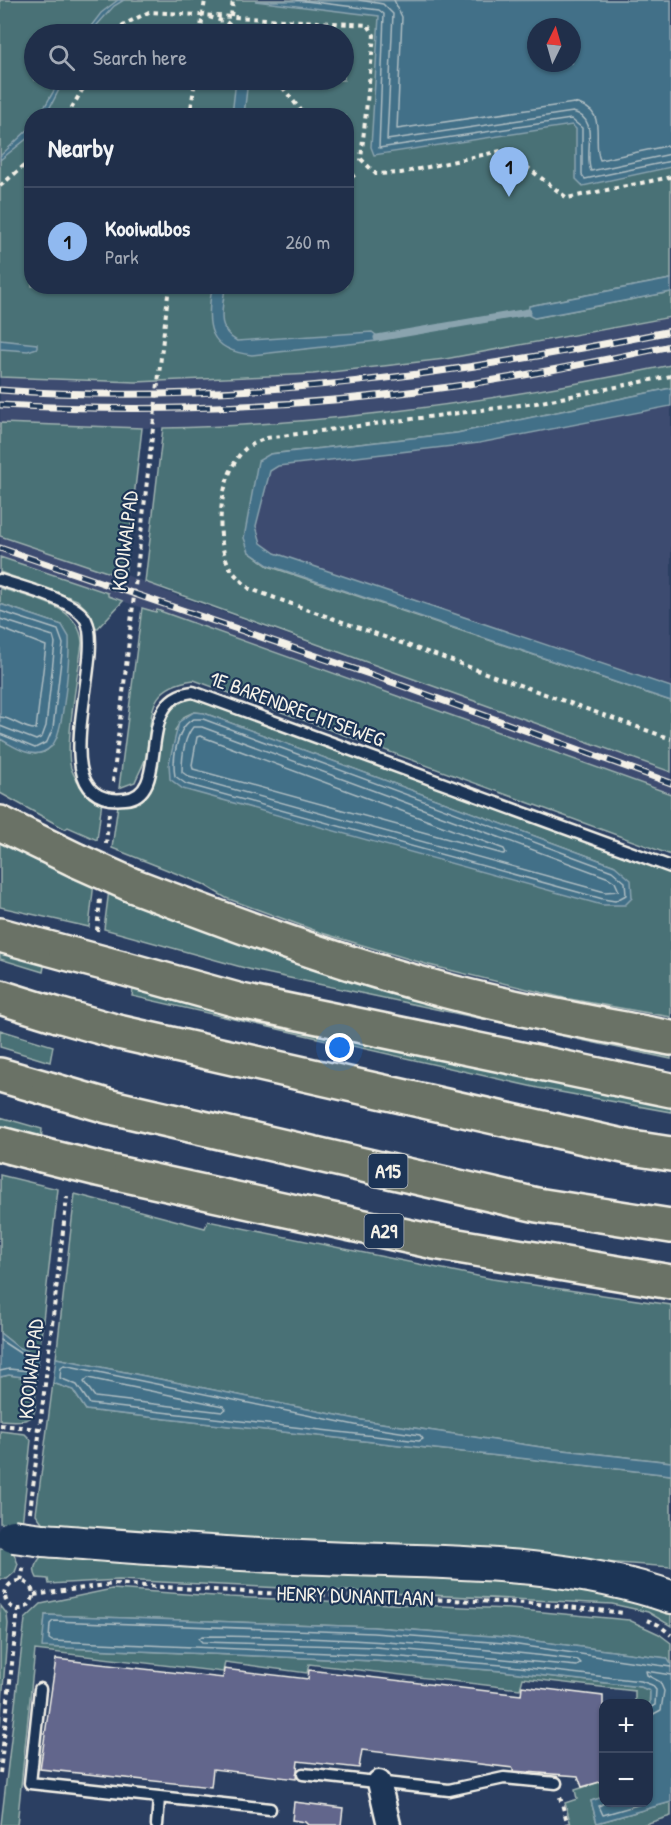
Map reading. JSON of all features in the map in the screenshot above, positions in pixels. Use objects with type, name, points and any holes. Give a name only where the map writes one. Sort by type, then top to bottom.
[{"type":"highway","points":[[0,823],[132,885],[281,941],[426,986],[548,1014],[671,1038]]},
{"type":"highway","points":[[0,934],[241,1001],[671,1090]]},
{"type":"highway","points":[[0,997],[118,1032],[620,1145],[671,1154]]},
{"type":"highway","name":"A15","points":[[0,1075],[107,1106],[537,1206],[671,1226]]},
{"type":"highway","name":"A29","points":[[0,1144],[98,1169],[434,1242],[671,1282]]},
{"type":"main road","name":"HENRY DUNANTLAAN","points":[[22,1538],[266,1556],[480,1564],[570,1573],[625,1583],[671,1597]]},
{"type":"main road","name":"HENRY DUNANTLAAN","points":[[625,1583],[671,1581]]},
{"type":"street","points":[[379,1782],[389,1825]]},
{"type":"lane","points":[[0,580],[58,600],[80,612],[86,620],[90,640],[79,758],[89,787],[96,793],[111,799]]},
{"type":"lane","name":"1E BARENDRECHTSEWEG","points":[[111,799],[127,800],[142,791],[150,774],[158,722],[162,713],[174,696],[193,692],[671,867]]},
{"type":"lane","points":[[40,1689],[30,1783],[270,1809]]},
{"type":"lane","points":[[303,1773],[449,1790],[504,1778],[556,1783]]},
{"type":"lane","points":[[157,1825],[159,1798]]},
{"type":"path","points":[[202,24],[205,0]]},
{"type":"path","points":[[231,16],[233,0]]},
{"type":"path","points":[[125,24],[149,12],[353,24]]},
{"type":"path","points":[[203,15],[228,24]]},
{"type":"path","points":[[354,24],[368,25],[374,35],[361,159],[376,174],[401,173],[505,150],[567,198],[671,177]]},
{"type":"path","points":[[72,108],[82,90]]},
{"type":"path","points":[[191,108],[194,90]]},
{"type":"path","points":[[285,90],[299,108]]},
{"type":"path","points":[[0,186],[24,166]]},
{"type":"path","points":[[354,176],[357,180]]},
{"type":"path","name":"KOOIWALPAD","points":[[111,799],[168,294]]},
{"type":"path","points":[[671,376],[525,405],[266,438],[245,449],[228,474],[221,511],[220,537],[230,568],[250,589],[671,739]]},
{"type":"path","name":"KOOIWALPAD","points":[[21,1581],[22,1538],[40,1429],[66,1197]]},
{"type":"path","points":[[0,1425],[40,1429]]},
{"type":"path","points":[[21,1581],[28,1584],[33,1595],[32,1602],[26,1608],[18,1609],[6,1600],[3,1592],[14,1582],[21,1581]]},
{"type":"path","name":"HENRY DUNANTLAAN","points":[[33,1595],[113,1584],[263,1593],[528,1603],[632,1614]]},
{"type":"path","points":[[0,1773],[18,1609]]},
{"type":"path","points":[[641,1618],[659,1624],[671,1635]]},
{"type":"path","points":[[556,1783],[566,1822]]},
{"type":"shaded area","points":[[671,317],[671,365],[538,392],[373,416],[241,426],[143,428],[126,575],[161,588],[161,590],[671,772],[671,794],[157,610],[156,612],[142,608],[0,557],[0,377],[136,382],[313,374],[445,359]]},
{"type":"shaded area","points":[[671,406],[671,687],[275,553],[260,543],[256,527],[270,471],[278,466],[479,443]]},
{"type":"green space","points":[[0,0],[671,0],[671,279],[530,306],[528,312],[535,318],[671,292],[671,317],[445,359],[313,374],[136,382],[0,377]]},
{"type":"green space","points":[[671,365],[671,388],[457,433],[270,454],[249,552],[268,566],[671,701],[671,772],[145,582],[163,428],[291,422],[355,416],[482,400]]},
{"type":"green space","points":[[0,423],[142,428],[125,575],[111,570],[110,573],[0,536]]},
{"type":"green space","points":[[0,557],[108,593],[108,596],[123,601],[97,629],[85,608],[77,600],[0,572]]},
{"type":"green space","points":[[0,588],[63,611],[79,630],[82,643],[69,757],[73,774],[79,784],[102,801],[97,840],[68,827],[65,829],[0,793],[0,739],[35,754],[44,752],[52,746],[59,729],[69,644],[62,625],[0,604]]},
{"type":"green space","points":[[142,608],[156,612],[157,610],[671,794],[671,855],[194,680],[166,689],[159,697],[151,717],[146,756],[135,782],[119,788]]},
{"type":"green space","points":[[190,696],[671,871],[671,1017],[564,998],[429,965],[322,933],[226,898],[203,884],[112,848],[118,805],[135,802],[146,795],[153,785],[161,729],[165,717],[173,707]],"holes":[[[194,712],[204,713],[615,866],[175,730],[185,716]]]},
{"type":"green space","points":[[0,840],[94,882],[89,927],[0,907]]},
{"type":"green space","points":[[109,890],[671,1044],[671,1059],[252,970],[104,929]]},
{"type":"green space","points":[[0,948],[45,962],[43,972],[0,959]]},
{"type":"green space","points":[[134,983],[671,1101],[671,1112],[538,1088],[132,996]]},
{"type":"green space","points":[[0,1030],[53,1046],[50,1062],[0,1047]]},
{"type":"green space","points":[[0,1117],[42,1129],[41,1142],[0,1132]]},
{"type":"green space","points":[[0,1175],[58,1189],[39,1355],[19,1348],[0,1333]]},
{"type":"green space","points":[[75,1194],[205,1228],[208,1221],[492,1279],[671,1305],[671,1462],[554,1449],[361,1420],[56,1358]]},
{"type":"green space","points":[[9,1375],[36,1379],[35,1409],[29,1419],[0,1420],[0,1377]]},
{"type":"green space","points":[[53,1383],[73,1390],[86,1410],[671,1475],[671,1567],[471,1552],[175,1539],[44,1525],[36,1514]]},
{"type":"green space","points":[[0,1431],[25,1434],[31,1440],[22,1525],[0,1523]]},
{"type":"green space","points":[[0,1548],[12,1549],[18,1564],[15,1572],[7,1579],[0,1579]]},
{"type":"green space","points":[[43,1554],[423,1574],[576,1586],[671,1607],[671,1626],[648,1612],[612,1604],[119,1580],[49,1584],[48,1579],[37,1578],[35,1571]]},
{"type":"green space","points":[[112,1589],[229,1597],[510,1609],[629,1620],[659,1634],[671,1643],[671,1664],[666,1658],[504,1637],[373,1627],[45,1615],[43,1647],[375,1661],[502,1671],[641,1687],[650,1691],[650,1699],[635,1699],[635,1691],[523,1678],[520,1689],[309,1664],[307,1673],[225,1662],[223,1672],[35,1650],[17,1825],[1,1825],[25,1619],[41,1604]]},
{"type":"green space","points":[[0,1605],[7,1614],[8,1624],[0,1726]]},
{"type":"green space","points":[[599,1782],[599,1798],[591,1801],[597,1823],[671,1802],[671,1816],[642,1825],[571,1825],[565,1803],[577,1799],[575,1790]]},
{"type":"water","points":[[118,0],[124,0],[114,6],[98,24],[93,24],[101,13]]},
{"type":"water","points":[[671,0],[671,167],[583,186],[576,179],[576,129],[572,125],[374,155],[371,147],[379,16],[255,1]]},
{"type":"water","points":[[54,90],[59,90],[50,108],[44,108]]},
{"type":"water","points":[[235,90],[247,90],[245,108],[233,108]]},
{"type":"water","points":[[24,134],[24,141],[0,160],[0,156]]},
{"type":"water","points":[[671,279],[671,292],[534,318],[528,315],[529,306]]},
{"type":"water","points":[[211,294],[224,294],[223,324],[230,336],[237,341],[372,332],[376,335],[376,341],[252,355],[237,352],[218,342],[213,334],[209,313]]},
{"type":"water","points":[[0,340],[37,344],[37,348],[28,351],[0,349]]},
{"type":"water","points":[[671,388],[671,406],[479,443],[278,466],[270,471],[256,526],[261,543],[275,553],[671,687],[671,701],[268,565],[249,552],[244,538],[258,461],[270,454],[457,433]]},
{"type":"water","points":[[0,604],[62,625],[69,637],[69,659],[62,718],[53,745],[43,752],[26,752],[0,739]]},
{"type":"water","points":[[194,712],[204,713],[615,866],[631,880],[632,898],[625,905],[602,905],[183,789],[170,779],[169,763],[179,722]]},
{"type":"water","points":[[0,1333],[19,1348],[39,1355],[36,1379],[9,1375],[0,1377]]},
{"type":"water","points":[[56,1358],[361,1420],[554,1449],[671,1462],[671,1475],[86,1410],[73,1390],[53,1383]]},
{"type":"water","points":[[45,1615],[373,1627],[504,1637],[667,1658],[671,1664],[671,1802],[597,1823],[591,1801],[599,1798],[599,1807],[653,1807],[653,1699],[650,1699],[650,1691],[641,1687],[502,1671],[375,1661],[42,1647]]},
{"type":"building","points":[[56,1659],[223,1678],[224,1669],[308,1679],[309,1670],[521,1695],[522,1686],[603,1696],[603,1699],[599,1699],[599,1782],[582,1787],[578,1776],[513,1771],[513,1768],[362,1750],[359,1768],[298,1761],[296,1779],[213,1769],[211,1787],[40,1769]]},
{"type":"building","points":[[294,1802],[343,1808],[341,1825],[308,1825],[305,1822],[292,1820]]},
{"type":"waterway","points":[[377,338],[528,312]]},
{"type":"railway","points":[[0,390],[85,394],[169,394],[337,383],[421,374],[671,331]]},
{"type":"railway","points":[[0,405],[160,408],[319,401],[456,386],[579,365],[671,346]]},
{"type":"railway","points":[[0,548],[375,676],[671,783]]},
{"type":"place","name":"Kooiwalbos","points":[[509,197]]}]
